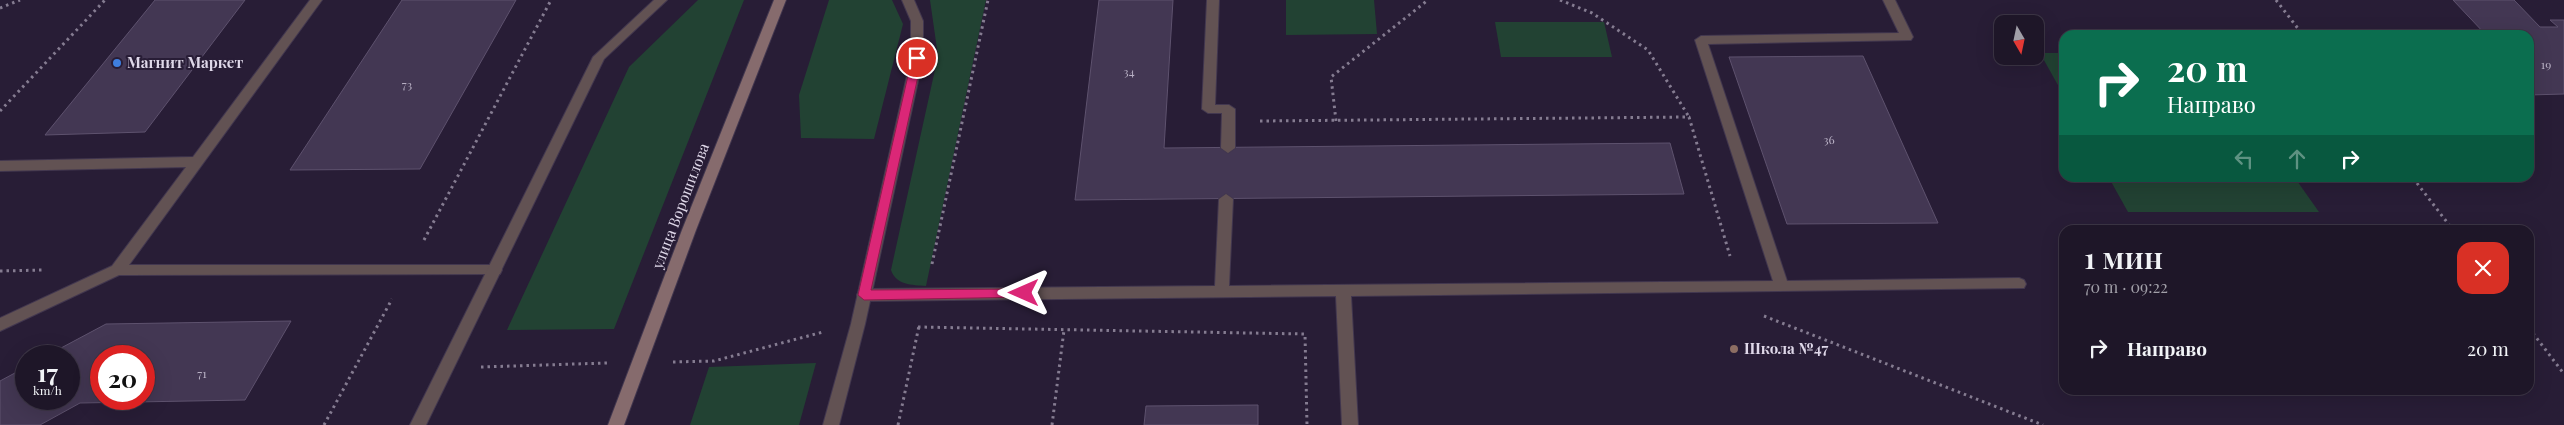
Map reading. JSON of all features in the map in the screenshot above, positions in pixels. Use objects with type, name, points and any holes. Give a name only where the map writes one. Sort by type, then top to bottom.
[{"type":"main road","name":"улица Ворошилова","points":[[616,425],[689,230],[780,0]]},
{"type":"street","points":[[117,270],[316,0]]},
{"type":"street","points":[[418,425],[599,57],[652,5],[661,0]]},
{"type":"street","points":[[831,425],[864,295],[917,58],[917,21],[908,0]]},
{"type":"street","points":[[1213,0],[1208,109],[1229,109],[1228,148]]},
{"type":"street","points":[[1782,286],[1702,40],[1907,37],[1889,0]]},
{"type":"street","points":[[0,166],[196,162]]},
{"type":"street","points":[[1222,291],[1226,199]]},
{"type":"street","points":[[0,325],[117,270],[495,270]]},
{"type":"street","points":[[864,295],[2020,284]]},
{"type":"street","points":[[1343,290],[1350,425]]},
{"type":"path","points":[[0,8],[20,0]]},
{"type":"path","points":[[0,111],[105,0]]},
{"type":"path","points":[[324,425],[551,0]]},
{"type":"path","points":[[898,425],[988,0]]},
{"type":"path","points":[[1336,121],[1331,78],[1428,0]]},
{"type":"path","points":[[1560,0],[1592,13],[1648,50],[1689,117],[1731,256],[1750,311],[2043,425]]},
{"type":"path","points":[[2276,0],[2299,30]]},
{"type":"path","points":[[1228,121],[1689,117]]},
{"type":"path","points":[[2416,182],[2449,225]]},
{"type":"path","points":[[1721,256],[1731,256]]},
{"type":"path","points":[[932,263],[942,263]]},
{"type":"path","points":[[918,328],[1305,334],[1307,425]]},
{"type":"path","points":[[1052,425],[1064,330]]},
{"type":"path","points":[[2534,335],[2564,374]]},
{"type":"green space","points":[[698,0],[744,0],[614,329],[507,330],[629,67]]},
{"type":"green space","points":[[829,0],[892,0],[903,24],[874,139],[801,138],[799,95]]},
{"type":"green space","points":[[930,0],[986,0],[926,286],[905,283],[897,279],[891,270],[938,56]]},
{"type":"green space","points":[[1286,0],[1374,0],[1377,34],[1286,35]]},
{"type":"green space","points":[[1495,22],[1604,22],[1612,57],[1501,57]]},
{"type":"green space","points":[[2044,53],[2059,53],[2059,87],[2044,60]]},
{"type":"green space","points":[[2111,182],[2298,182],[2319,212],[2128,212]]},
{"type":"green space","points":[[816,363],[799,425],[690,425],[709,367]]},
{"type":"building","points":[[155,0],[245,0],[145,132],[45,135]]},
{"type":"building","points":[[402,0],[516,0],[420,169],[290,170]]},
{"type":"building","points":[[1099,0],[1173,0],[1164,148],[1670,143],[1684,194],[1075,200]]},
{"type":"building","points":[[2453,0],[2514,0],[2540,27],[2558,27],[2550,20],[2564,20],[2564,94],[2534,95],[2534,30],[2481,30]]},
{"type":"building","points":[[1863,56],[1938,223],[1787,224],[1729,57]]},
{"type":"building","points":[[291,321],[245,400],[155,402],[155,345],[90,345],[90,403],[80,403],[80,345],[67,345],[106,324]]},
{"type":"building","points":[[15,373],[15,410],[67,410],[40,425],[0,425],[0,381]]},
{"type":"building","points":[[1258,405],[1258,425],[1144,425],[1146,406]]},
{"type":"place","name":"Магнит Маркет","points":[[117,63]]},
{"type":"place","name":"Школа №47","points":[[1734,349]]},
{"type":"route","points":[[917,58],[864,295],[1024,293]]}]
